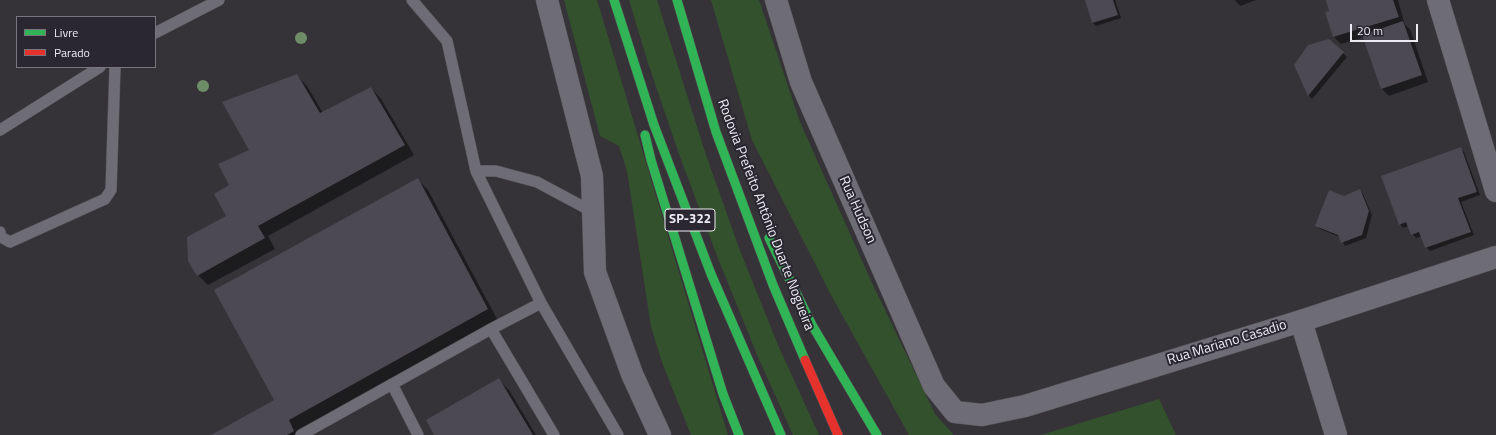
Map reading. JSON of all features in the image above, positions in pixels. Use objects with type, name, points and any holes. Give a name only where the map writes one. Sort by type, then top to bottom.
[{"type":"highway","points":[[613,0],[636,99]]},
{"type":"highway","name":"SP-322","points":[[613,0],[654,126],[711,274],[781,435]]},
{"type":"highway","name":"Rodovia Prefeito Antônio Duarte Nogueira","points":[[677,0],[716,132],[773,285],[838,435]]},
{"type":"highway","points":[[643,130],[723,394],[739,435]]},
{"type":"highway","points":[[716,132],[755,211]]},
{"type":"highway","points":[[766,232],[812,325],[877,435]]},
{"type":"street","points":[[547,0],[592,176],[594,272],[632,374],[660,435]]},
{"type":"street","name":"Rua Hudson","points":[[776,0],[801,82],[823,133],[934,386],[955,412]]},
{"type":"street","points":[[1438,0],[1496,191]]},
{"type":"street","name":"Rua Mariano Casadio","points":[[955,412],[982,415],[1024,406],[1301,321],[1496,257]]},
{"type":"street","points":[[1301,321],[1336,435]]},
{"type":"lane","points":[[156,33],[219,0]]},
{"type":"lane","points":[[412,0],[447,41],[476,171],[541,303],[618,435]]},
{"type":"lane","points":[[0,130],[98,68]]},
{"type":"lane","points":[[0,232],[1,237],[10,242],[105,200],[111,190],[115,68]]},
{"type":"lane","points":[[476,171],[496,171],[537,182],[593,212]]},
{"type":"lane","points":[[301,435],[491,329],[541,303]]},
{"type":"lane","points":[[491,329],[554,435]]},
{"type":"lane","points":[[392,384],[418,435]]},
{"type":"green space","points":[[564,0],[597,0],[728,435],[691,435],[663,365],[651,327],[627,171],[619,146],[600,136]]},
{"type":"green space","points":[[629,0],[657,0],[705,152],[739,248],[778,345],[819,435],[793,435],[758,357],[717,256],[679,154],[648,63]]},
{"type":"green space","points":[[711,0],[759,0],[800,122],[872,283],[935,414],[954,435],[909,435],[831,295],[752,140]]},
{"type":"green space","points":[[1159,399],[1176,435],[1041,435]]},
{"type":"building","points":[[1085,0],[1113,0],[1118,15],[1092,23]]},
{"type":"building","points":[[1326,0],[1393,0],[1399,17],[1333,37],[1325,12],[1329,11]]},
{"type":"building","points":[[1403,21],[1422,75],[1381,89],[1362,35]]},
{"type":"building","points":[[1329,39],[1344,52],[1308,96],[1294,65],[1308,45]]},
{"type":"building","points":[[297,74],[320,113],[371,87],[405,145],[258,226],[265,238],[197,276],[188,261],[187,237],[226,216],[214,194],[229,185],[218,164],[249,150],[222,102]]},
{"type":"building","points":[[1461,147],[1477,192],[1458,198],[1471,232],[1425,248],[1419,232],[1411,235],[1406,222],[1399,225],[1381,176]]},
{"type":"building","points":[[418,178],[488,309],[289,420],[294,431],[287,435],[211,435],[274,400],[214,290]]},
{"type":"building","points":[[1360,189],[1369,211],[1362,235],[1341,243],[1338,235],[1315,226],[1329,190],[1344,196]]},
{"type":"building","points":[[499,378],[533,435],[434,435],[426,420]]},
{"type":"traffic: fast","points":[[614,0],[654,125],[711,274],[781,435]]},
{"type":"traffic: fast","points":[[677,0],[716,132],[773,285],[805,360]]},
{"type":"traffic: fast","points":[[645,135],[651,160],[723,394],[739,435]]},
{"type":"traffic: fast","points":[[769,238],[812,325],[877,435]]},
{"type":"traffic: jam","points":[[805,360],[838,435]]}]
